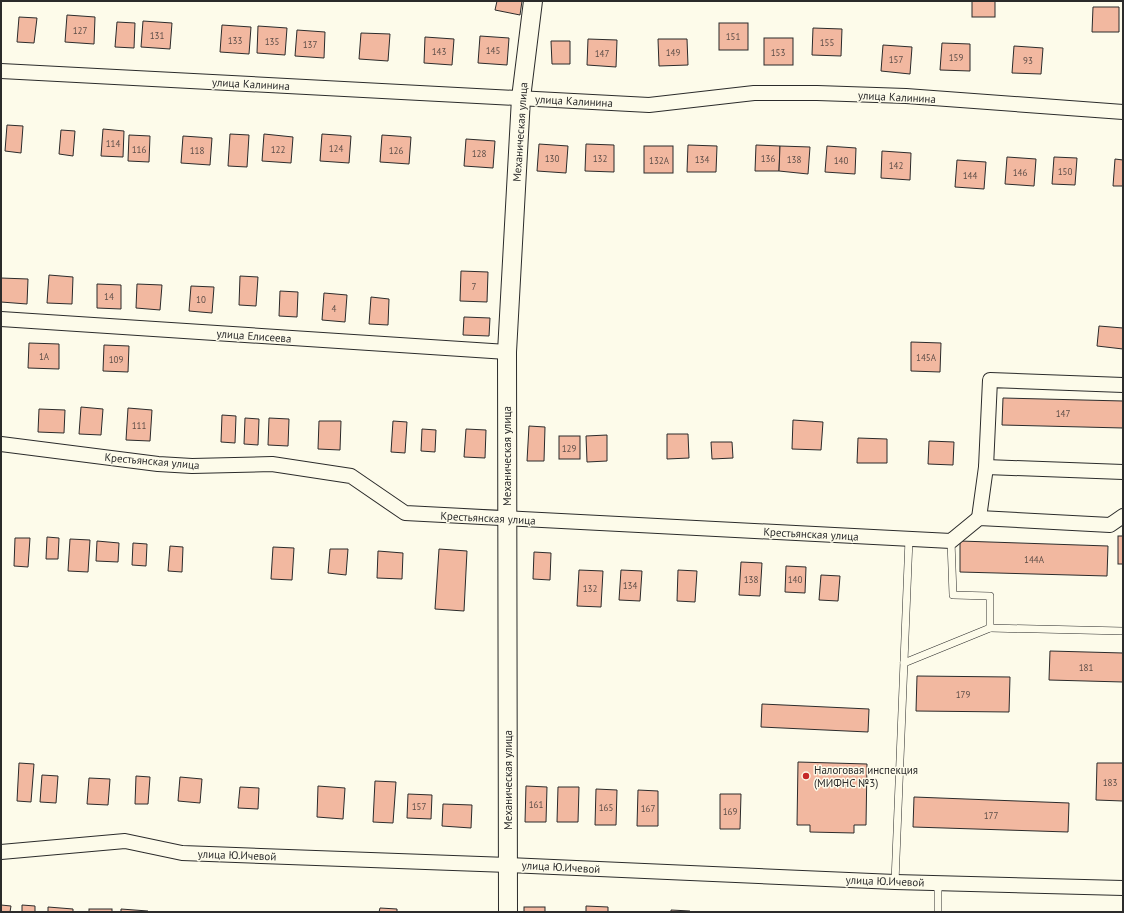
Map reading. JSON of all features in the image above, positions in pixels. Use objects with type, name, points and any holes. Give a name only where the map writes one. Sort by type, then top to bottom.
[{"type":"street","name":"Механическая улица","points":[[508,912],[507,352],[521,98],[534,1]]},
{"type":"street","name":"улица Калинина","points":[[1,71],[649,104],[754,93],[817,93],[906,96],[1123,112]]},
{"type":"street","name":"улица Елисеева","points":[[1,320],[507,352]]},
{"type":"street","points":[[952,541],[979,518],[986,467],[990,380],[1123,385]]},
{"type":"street","name":"Крестьянская улица","points":[[1,444],[158,464],[192,466],[272,464],[351,476],[405,514],[952,541]]},
{"type":"street","points":[[986,467],[1123,472]]},
{"type":"street","points":[[979,518],[1110,525],[1123,516]]},
{"type":"street","name":"улица Ю.Ичевой","points":[[1,852],[125,841],[182,853],[508,865],[895,882],[1123,888]]},
{"type":"lane","points":[[895,882],[909,539]]},
{"type":"lane","points":[[952,541],[953,595],[990,596],[990,628]]},
{"type":"lane","points":[[904,663],[990,628],[1123,631]]},
{"type":"lane","points":[[938,883],[938,912]]},
{"type":"building","points":[[497,1],[522,1],[520,15],[495,10]]},
{"type":"building","points":[[972,1],[995,1],[995,17],[972,17]]},
{"type":"building","points":[[1093,7],[1119,7],[1119,32],[1092,32]]},
{"type":"building","points":[[67,15],[95,17],[94,44],[65,42]]},
{"type":"building","points":[[19,17],[37,18],[34,43],[17,42]]},
{"type":"building","points":[[143,21],[172,23],[170,49],[141,47]]},
{"type":"building","points":[[117,22],[135,23],[134,48],[115,47]]},
{"type":"building","points":[[719,23],[748,23],[748,50],[719,50]]},
{"type":"building","points":[[222,25],[251,27],[249,54],[220,52]]},
{"type":"building","points":[[258,26],[287,28],[285,55],[257,53]]},
{"type":"building","points":[[813,28],[842,29],[841,56],[812,55]]},
{"type":"building","points":[[297,30],[325,32],[324,58],[295,56]]},
{"type":"building","points":[[361,33],[390,34],[388,61],[359,59]]},
{"type":"building","points":[[480,36],[509,38],[507,65],[478,63]]},
{"type":"building","points":[[425,37],[454,39],[452,65],[424,63]]},
{"type":"building","points":[[764,38],[793,38],[793,65],[764,65]]},
{"type":"building","points":[[588,39],[617,40],[616,67],[587,65]]},
{"type":"building","points":[[658,39],[687,39],[688,65],[659,66]]},
{"type":"building","points":[[551,41],[570,41],[570,64],[552,64]]},
{"type":"building","points":[[942,43],[970,44],[970,71],[940,70]]},
{"type":"building","points":[[883,45],[912,47],[910,74],[881,71]]},
{"type":"building","points":[[1014,46],[1043,48],[1041,74],[1012,73]]},
{"type":"building","points":[[7,125],[23,126],[21,153],[5,151]]},
{"type":"building","points":[[103,129],[124,131],[123,157],[101,156]]},
{"type":"building","points":[[61,130],[75,131],[73,156],[59,154]]},
{"type":"building","points":[[230,134],[249,135],[247,167],[228,166]]},
{"type":"building","points":[[264,134],[293,137],[291,163],[262,161]]},
{"type":"building","points":[[322,134],[351,136],[349,163],[320,161]]},
{"type":"building","points":[[129,135],[150,136],[149,162],[128,161]]},
{"type":"building","points":[[382,135],[411,137],[409,164],[380,162]]},
{"type":"building","points":[[183,136],[212,138],[210,165],[181,163]]},
{"type":"building","points":[[466,139],[495,141],[493,168],[464,166]]},
{"type":"building","points":[[539,144],[568,146],[566,173],[537,171]]},
{"type":"building","points":[[586,144],[614,145],[614,172],[585,171]]},
{"type":"building","points":[[688,145],[717,146],[716,172],[687,172]]},
{"type":"building","points":[[756,145],[780,146],[779,171],[755,171]]},
{"type":"building","points":[[644,146],[673,146],[673,173],[644,173]]},
{"type":"building","points":[[780,146],[810,147],[808,174],[779,171]]},
{"type":"building","points":[[827,146],[856,148],[855,174],[825,172]]},
{"type":"building","points":[[882,151],[911,153],[910,180],[881,178]]},
{"type":"building","points":[[1007,157],[1036,159],[1034,186],[1005,184]]},
{"type":"building","points":[[1054,157],[1077,158],[1075,185],[1052,184]]},
{"type":"building","points":[[1115,159],[1123,160],[1123,186],[1113,186]]},
{"type":"building","points":[[957,160],[986,162],[984,189],[955,187]]},
{"type":"building","points":[[461,271],[488,272],[487,302],[460,301]]},
{"type":"building","points":[[49,275],[73,277],[72,304],[47,303]]},
{"type":"building","points":[[240,276],[258,277],[256,306],[239,305]]},
{"type":"building","points":[[1,278],[28,279],[27,304],[1,302]]},
{"type":"building","points":[[97,284],[121,285],[121,309],[97,308]]},
{"type":"building","points":[[137,284],[162,285],[160,310],[136,308]]},
{"type":"building","points":[[191,286],[214,287],[212,313],[189,311]]},
{"type":"building","points":[[280,291],[298,292],[297,317],[279,316]]},
{"type":"building","points":[[324,293],[347,295],[345,322],[322,320]]},
{"type":"building","points":[[371,297],[389,299],[388,325],[369,324]]},
{"type":"building","points":[[464,317],[490,318],[489,336],[463,335]]},
{"type":"building","points":[[1099,326],[1123,328],[1123,349],[1097,346]]},
{"type":"building","points":[[911,342],[941,343],[940,372],[911,371]]},
{"type":"building","points":[[29,343],[59,344],[59,369],[28,368]]},
{"type":"building","points":[[104,345],[129,346],[128,372],[103,371]]},
{"type":"building","points":[[1003,398],[1123,401],[1123,428],[1002,425]]},
{"type":"building","points":[[81,407],[103,409],[101,435],[79,434]]},
{"type":"building","points":[[128,408],[152,410],[150,441],[126,440]]},
{"type":"building","points":[[39,409],[65,410],[64,433],[38,432]]},
{"type":"building","points":[[222,415],[236,416],[235,443],[221,442]]},
{"type":"building","points":[[245,418],[259,419],[258,445],[244,444]]},
{"type":"building","points":[[269,418],[289,419],[288,446],[268,445]]},
{"type":"building","points":[[793,420],[823,422],[821,450],[792,449]]},
{"type":"building","points":[[319,421],[341,421],[340,450],[318,449]]},
{"type":"building","points":[[393,421],[407,422],[405,453],[391,452]]},
{"type":"building","points":[[529,426],[545,427],[544,461],[527,461]]},
{"type":"building","points":[[422,429],[436,430],[435,452],[421,451]]},
{"type":"building","points":[[466,429],[486,430],[485,458],[464,457]]},
{"type":"building","points":[[667,434],[688,434],[689,458],[667,459]]},
{"type":"building","points":[[607,435],[607,461],[587,462],[586,436]]},
{"type":"building","points":[[559,436],[580,436],[580,459],[559,459]]},
{"type":"building","points":[[858,438],[887,439],[887,463],[857,463]]},
{"type":"building","points":[[929,441],[954,442],[953,465],[928,464]]},
{"type":"building","points":[[711,442],[732,442],[733,458],[712,459]]},
{"type":"building","points":[[1118,536],[1123,536],[1123,564],[1118,564]]},
{"type":"building","points":[[47,537],[59,538],[58,559],[46,559]]},
{"type":"building","points":[[15,538],[30,538],[28,567],[14,566]]},
{"type":"building","points":[[70,539],[90,540],[88,572],[68,571]]},
{"type":"building","points":[[97,541],[119,543],[118,562],[96,561]]},
{"type":"building","points":[[960,541],[1108,546],[1107,576],[960,572]]},
{"type":"building","points":[[133,543],[147,544],[146,566],[132,565]]},
{"type":"building","points":[[170,546],[183,547],[182,572],[168,571]]},
{"type":"building","points":[[273,547],[294,548],[292,580],[271,579]]},
{"type":"building","points":[[330,549],[348,549],[346,575],[328,573]]},
{"type":"building","points":[[439,549],[467,551],[464,611],[435,609]]},
{"type":"building","points":[[378,551],[403,553],[402,579],[377,578]]},
{"type":"building","points":[[534,552],[551,553],[550,580],[533,579]]},
{"type":"building","points":[[741,562],[762,563],[760,596],[739,595]]},
{"type":"building","points":[[786,566],[806,567],[805,593],[785,592]]},
{"type":"building","points":[[579,570],[603,571],[601,607],[577,606]]},
{"type":"building","points":[[621,570],[642,571],[640,601],[619,600]]},
{"type":"building","points":[[678,570],[697,571],[695,602],[677,601]]},
{"type":"building","points":[[821,575],[840,576],[838,601],[819,600]]},
{"type":"building","points":[[1050,651],[1123,653],[1123,682],[1049,680]]},
{"type":"building","points":[[917,676],[1010,677],[1009,712],[916,711]]},
{"type":"building","points":[[762,704],[869,709],[868,732],[761,727]]},
{"type":"building","points":[[798,762],[867,764],[866,825],[854,825],[854,833],[810,832],[810,825],[797,825]]},
{"type":"building","points":[[19,763],[34,764],[31,802],[17,801]]},
{"type":"building","points":[[1097,763],[1123,763],[1123,801],[1096,800]]},
{"type":"building","points":[[42,775],[58,776],[56,803],[40,802]]},
{"type":"building","points":[[136,776],[150,777],[148,804],[135,804]]},
{"type":"building","points":[[180,777],[202,779],[200,803],[178,801]]},
{"type":"building","points":[[89,778],[110,779],[108,805],[87,804]]},
{"type":"building","points":[[375,781],[396,782],[393,823],[373,822]]},
{"type":"building","points":[[318,786],[345,788],[343,819],[317,817]]},
{"type":"building","points":[[526,786],[547,787],[546,822],[525,822]]},
{"type":"building","points":[[240,787],[259,788],[258,809],[238,808]]},
{"type":"building","points":[[558,787],[579,787],[578,822],[557,822]]},
{"type":"building","points":[[596,789],[617,790],[616,825],[595,825]]},
{"type":"building","points":[[638,790],[658,791],[658,826],[637,826]]},
{"type":"building","points":[[408,794],[432,795],[431,819],[407,818]]},
{"type":"building","points":[[720,794],[741,794],[740,829],[720,829]]},
{"type":"building","points":[[914,797],[1069,803],[1068,832],[913,827]]},
{"type":"building","points":[[443,804],[472,805],[471,828],[442,826]]},
{"type":"building","points":[[1,905],[11,906],[10,912],[1,912]]},
{"type":"building","points":[[22,905],[35,906],[35,912],[22,912]]},
{"type":"building","points":[[586,906],[608,907],[608,912],[586,912]]},
{"type":"building","points":[[48,907],[73,909],[73,912],[48,912]]},
{"type":"building","points":[[524,907],[545,907],[545,912],[524,912]]},
{"type":"building","points":[[380,908],[397,909],[397,912],[379,912]]},
{"type":"building","points":[[89,909],[112,909],[112,912],[89,912]]},
{"type":"building","points":[[121,909],[148,911],[148,912],[121,912]]},
{"type":"building","points":[[671,910],[690,911],[690,912],[671,912]]},
{"type":"place","name":"Налоговая инспекция (МИФНС №3)","points":[[806,776]]}]
